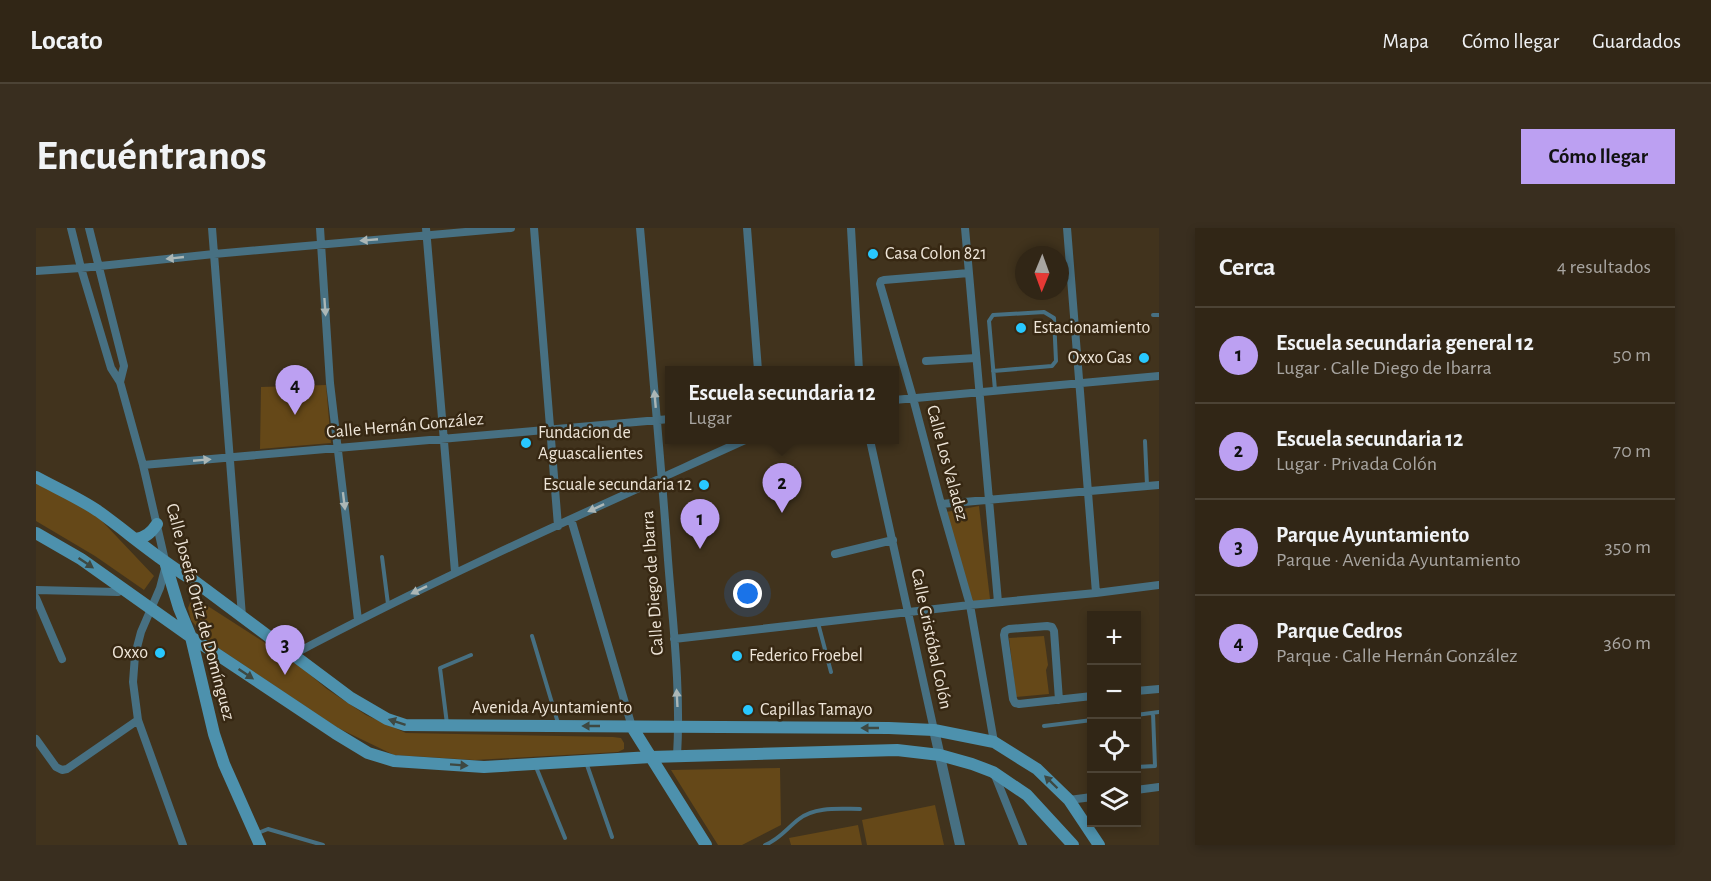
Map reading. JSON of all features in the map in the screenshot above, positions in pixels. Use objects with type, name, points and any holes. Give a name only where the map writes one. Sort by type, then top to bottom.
[{"type":"main road","name":"Avenida Ayuntamiento","points":[[36,477],[95,509],[136,539],[166,565],[193,580],[351,698],[387,719],[405,725],[934,730],[994,741],[1037,769],[1069,800],[1099,845]]},
{"type":"main road","points":[[136,539],[152,532],[157,524]]},
{"type":"main road","points":[[36,533],[81,559],[191,637],[335,734],[368,753],[394,761],[484,767],[651,757],[897,750],[939,755],[993,772],[1027,795],[1073,845]]},
{"type":"main road","name":"Calle Josefa Ortiz de Domínguez","points":[[166,565],[179,608],[191,637],[217,744],[231,781],[258,839]]},
{"type":"main road","points":[[632,727],[705,845]]},
{"type":"street","name":"Calle Josefa Ortiz de Domínguez","points":[[71,228],[111,368],[120,382],[143,465],[166,565]]},
{"type":"street","name":"Calle Josefa Ortiz de Domínguez","points":[[89,228],[124,366],[120,382]]},
{"type":"street","points":[[212,228],[242,616]]},
{"type":"street","points":[[320,228],[330,383],[358,620]]},
{"type":"street","points":[[36,271],[98,267],[427,232],[511,228]]},
{"type":"street","points":[[534,228],[558,526]]},
{"type":"street","name":"Calle Diego de Ibarra","points":[[640,228],[674,639],[679,728],[677,756]]},
{"type":"street","points":[[747,228],[758,366]]},
{"type":"street","points":[[851,228],[859,366]]},
{"type":"street","points":[[965,228],[998,602]]},
{"type":"street","points":[[1067,228],[1096,593]]},
{"type":"street","points":[[427,232],[455,572]]},
{"type":"street","name":"Calle Los Valadez","points":[[969,273],[880,281],[940,504],[970,604],[994,741]]},
{"type":"street","points":[[926,361],[976,358]]},
{"type":"street","points":[[899,399],[1159,376]]},
{"type":"street","name":"Calle Hernán González","points":[[143,465],[665,419]]},
{"type":"street","points":[[294,654],[455,572],[736,444]]},
{"type":"street","name":"Calle Cristóbal Colón","points":[[871,444],[960,845]]},
{"type":"street","points":[[940,504],[1159,485]]},
{"type":"street","points":[[571,519],[632,727]]},
{"type":"street","points":[[835,554],[893,540]]},
{"type":"street","points":[[166,565],[160,588],[141,632],[135,655],[133,682],[138,720],[183,845]]},
{"type":"street","points":[[674,639],[970,604],[1159,585]]},
{"type":"street","points":[[36,590],[118,592]]},
{"type":"street","points":[[36,598],[62,660]]},
{"type":"street","points":[[1059,700],[1052,627],[1005,631],[1015,703],[1059,700],[1087,697]]},
{"type":"street","points":[[1141,691],[1159,689]]},
{"type":"street","points":[[36,739],[56,767],[62,770],[67,769],[138,720]]},
{"type":"street","points":[[993,772],[1023,845]]},
{"type":"street","points":[[1141,789],[1159,787]]},
{"type":"street","points":[[1069,800],[1087,798]]},
{"type":"lane","points":[[993,371],[1052,366],[1056,361],[1054,318],[1044,312],[993,315],[989,321],[993,371],[996,391]]},
{"type":"lane","points":[[1153,315],[1159,315]]},
{"type":"lane","points":[[1145,441],[1147,486]]},
{"type":"lane","points":[[382,557],[388,605]]},
{"type":"lane","points":[[818,622],[831,672]]},
{"type":"lane","points":[[532,636],[559,726]]},
{"type":"lane","points":[[447,725],[440,668],[471,655]]},
{"type":"lane","points":[[1141,714],[1159,712]]},
{"type":"lane","points":[[1141,767],[1155,766],[1153,713]]},
{"type":"lane","points":[[1044,726],[1087,721]]},
{"type":"lane","points":[[586,761],[612,837]]},
{"type":"lane","points":[[535,764],[565,838]]},
{"type":"lane","points":[[765,845],[783,835],[800,818],[819,810],[860,809]]},
{"type":"lane","points":[[258,839],[268,829],[323,845]]},
{"type":"shaded area","points":[[326,385],[331,443],[260,449],[261,387]]},
{"type":"shaded area","points":[[36,481],[69,497],[100,519],[154,576],[144,590],[95,556],[36,521]]},
{"type":"shaded area","points":[[979,506],[990,599],[971,602],[946,512]]},
{"type":"shaded area","points":[[200,601],[295,662],[327,689],[366,715],[406,733],[613,737],[621,738],[624,749],[618,752],[475,760],[394,755],[336,727],[208,641],[191,620],[188,608],[190,603]]},
{"type":"shaded area","points":[[1044,636],[1049,694],[1016,697],[1009,638]]},
{"type":"shaded area","points":[[780,768],[781,825],[742,845],[718,845],[671,770]]},
{"type":"shaded area","points":[[935,805],[944,845],[867,845],[862,820]]},
{"type":"shaded area","points":[[858,825],[862,845],[791,845],[789,838]]},
{"type":"place","name":"Casa Colon 821","points":[[873,254]]},
{"type":"place","name":"Estacionamiento","points":[[1021,328]]},
{"type":"place","name":"Oxxo Gas","points":[[1144,358]]},
{"type":"place","name":"Parque Cedros","points":[[295,415]]},
{"type":"place","name":"Fundacion de Aguascalientes","points":[[526,443]]},
{"type":"place","name":"Escuale secundaria 12","points":[[704,485]]},
{"type":"place","name":"Escuela secundaria 12","points":[[782,513]]},
{"type":"place","name":"Escuela secundaria general 12","points":[[700,549]]},
{"type":"place","name":"Oxxo","points":[[160,653]]},
{"type":"place","name":"Federico Froebel","points":[[737,656]]},
{"type":"place","name":"Parque Ayuntamiento","points":[[285,675]]},
{"type":"place","name":"Capillas Tamayo","points":[[748,710]]}]
